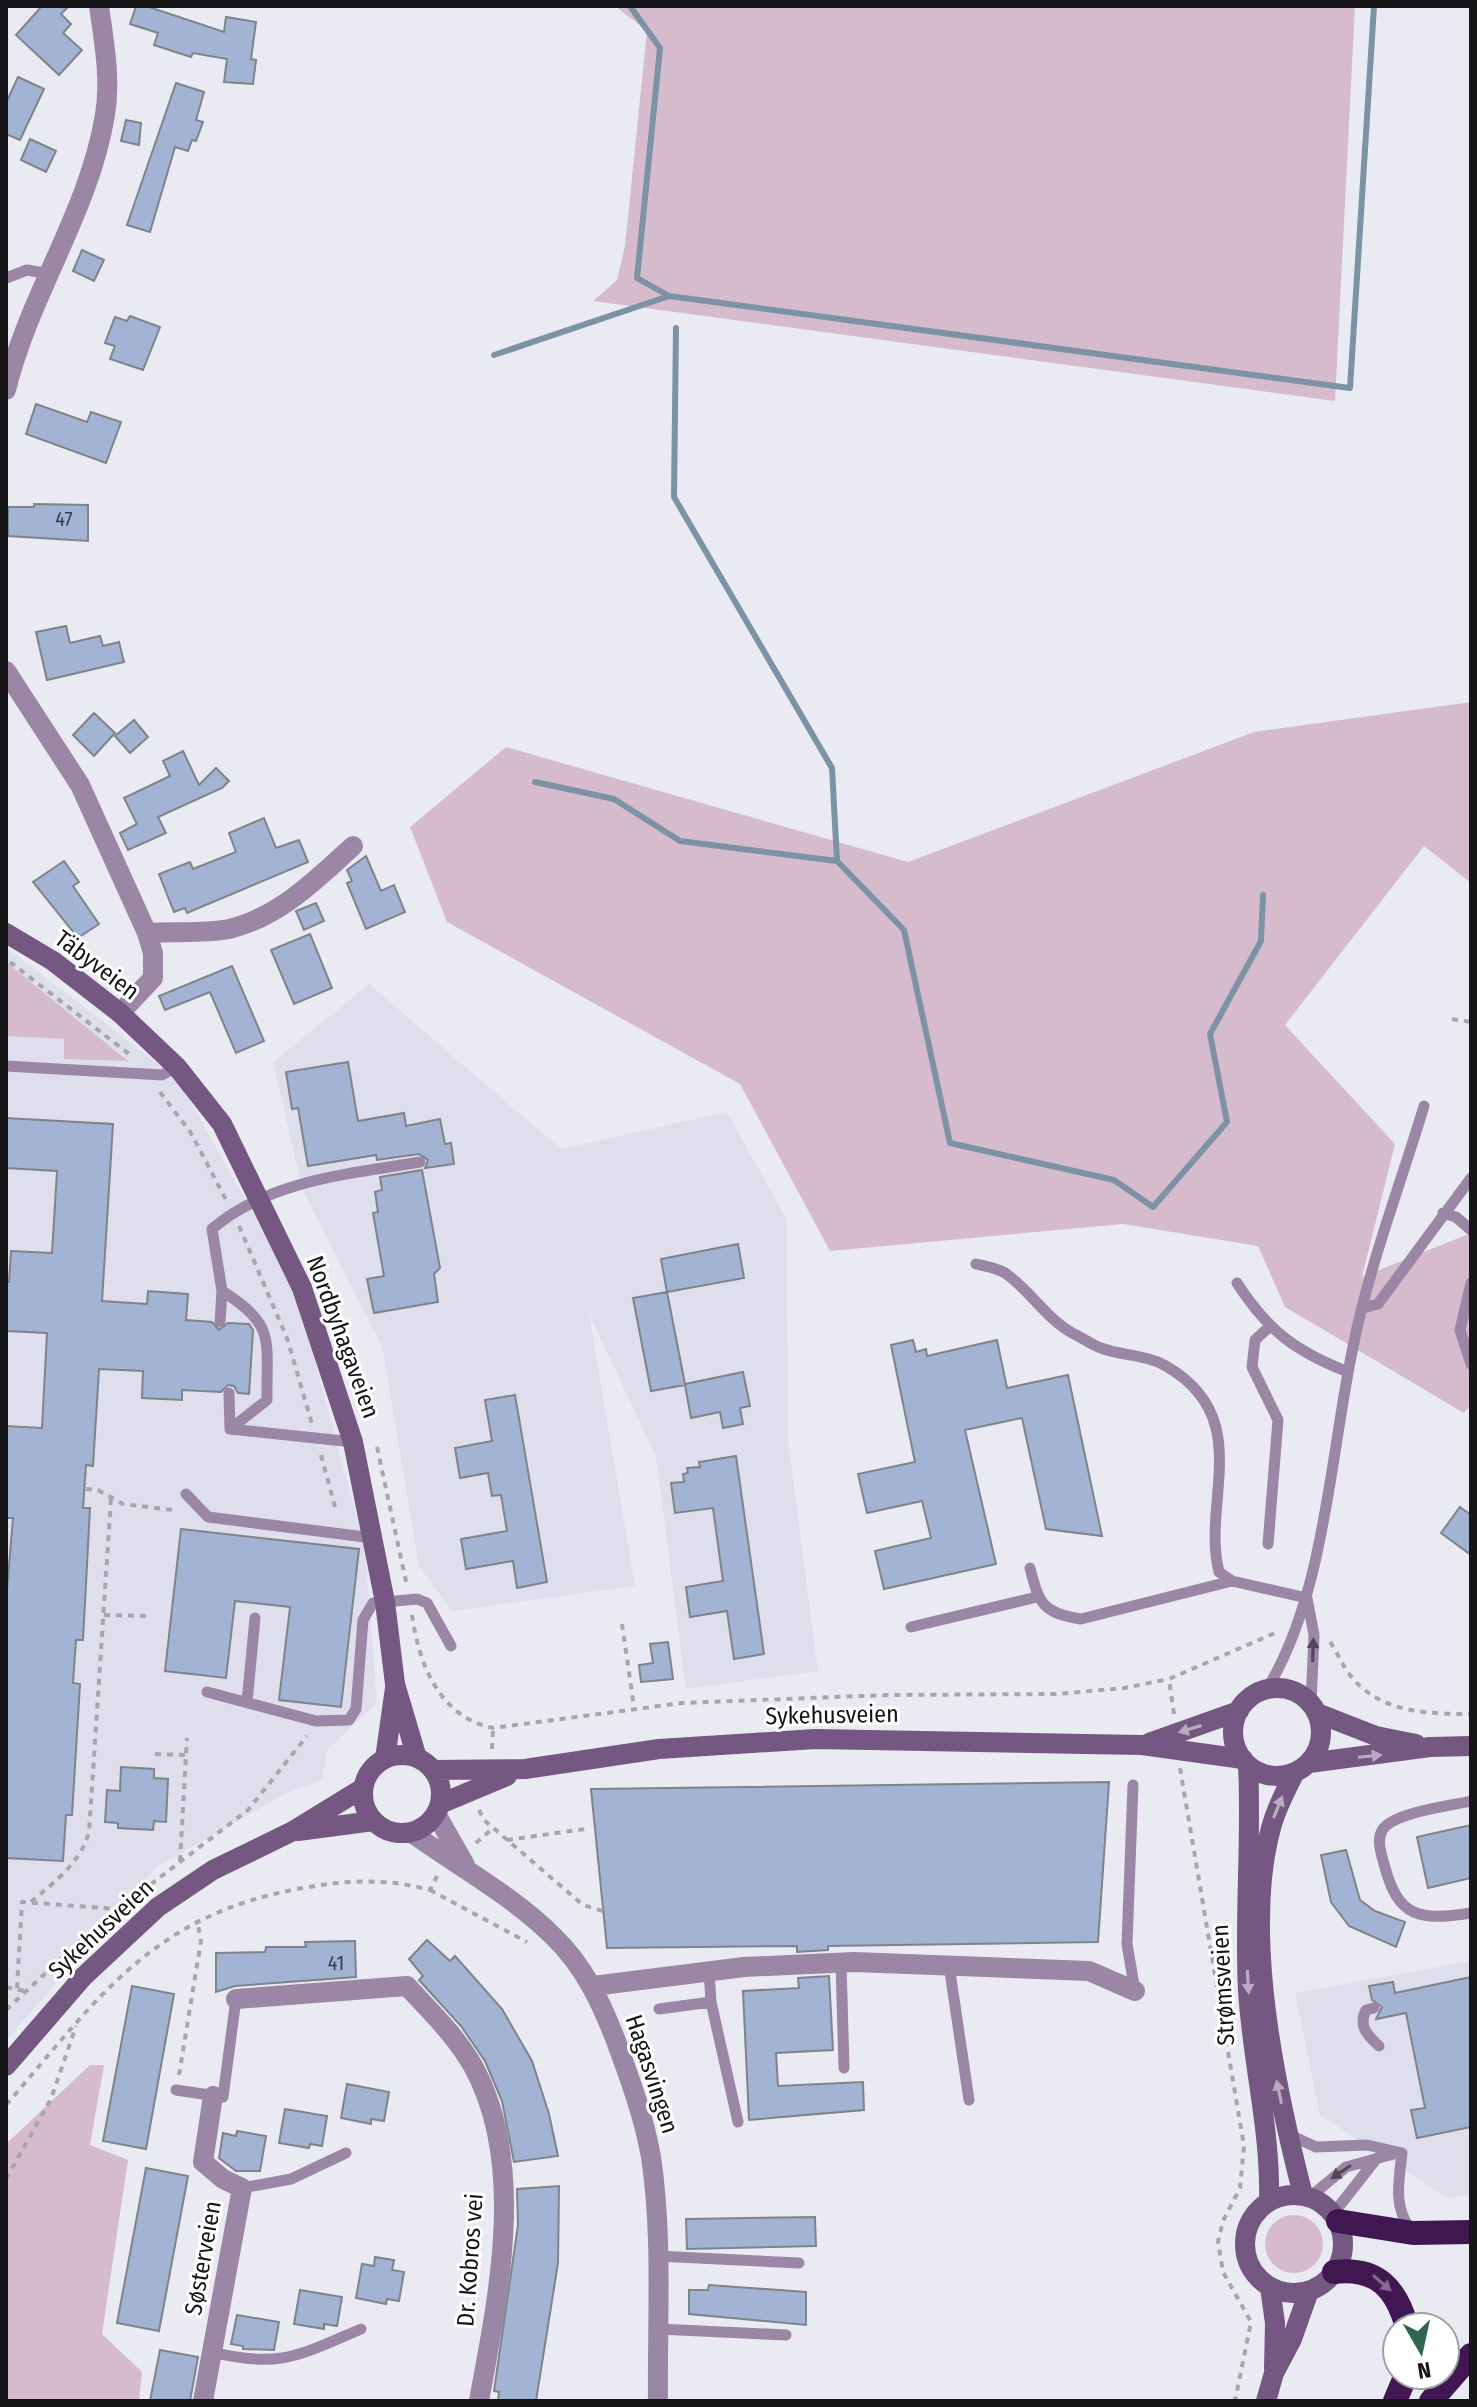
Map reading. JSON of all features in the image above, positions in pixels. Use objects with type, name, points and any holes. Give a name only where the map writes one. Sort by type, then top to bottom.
[{"type":"highway","points":[[1335,2217],[1413,2233],[1471,2232]]},
{"type":"highway","points":[[1334,2272],[1362,2271],[1384,2281],[1402,2311]]},
{"type":"highway","points":[[1431,2401],[1471,2355]]},
{"type":"main road","name":"Täbyveien","points":[[6,933],[53,961],[120,1013],[153,1044]]},
{"type":"main road","name":"Nordbyhagaveien","points":[[153,1044],[177,1067],[222,1124],[302,1288],[353,1442],[385,1602],[395,1684],[425,1764]]},
{"type":"main road","name":"Nordbyhagaveien","points":[[385,1759],[395,1684]]},
{"type":"main road","points":[[1430,1747],[1376,1736],[1314,1708],[1286,1689],[1267,1689],[1250,1697],[1239,1711],[1234,1741],[1246,1762],[1275,1776],[1302,1767],[1430,1747],[1471,1746]]},
{"type":"main road","points":[[1302,1767],[1321,1734],[1314,1708]]},
{"type":"main road","name":"Sykehusveien","points":[[1142,1745],[1239,1711]]},
{"type":"main road","name":"Sykehusveien","points":[[425,1764],[525,1769],[725,1743],[872,1739],[1142,1745],[1246,1762]]},
{"type":"main road","points":[[401,1755],[425,1764],[440,1786],[438,1809],[422,1829],[412,1833],[395,1833],[373,1821],[364,1805],[363,1788],[370,1770],[385,1759],[401,1755]]},
{"type":"main road","name":"Strømsveien","points":[[1246,1762],[1251,1821],[1248,1988],[1268,2147],[1269,2201]]},
{"type":"main road","name":"Strømsveien","points":[[1302,1767],[1271,1826],[1262,1901],[1267,2015],[1288,2133],[1306,2196]]},
{"type":"main road","name":"Sykehusveien","points":[[438,1809],[525,1769]]},
{"type":"main road","name":"Sykehusveien","points":[[6,2066],[83,1977],[143,1919],[213,1870],[293,1831],[363,1788]]},
{"type":"main road","name":"Sykehusveien","points":[[293,1831],[373,1821]]},
{"type":"main road","points":[[1306,2196],[1335,2217],[1343,2242],[1334,2272],[1309,2291],[1289,2293],[1270,2287],[1252,2269],[1245,2244],[1251,2220],[1269,2201],[1306,2196]]},
{"type":"main road","points":[[1270,2287],[1275,2323],[1274,2373]]},
{"type":"main road","points":[[1266,2401],[1274,2373],[1292,2339],[1309,2291]]},
{"type":"street","points":[[6,390],[87,184],[105,114],[107,62],[99,6]]},
{"type":"street","points":[[6,671],[80,785],[147,933],[153,953],[153,978],[140,997],[120,1013]]},
{"type":"street","points":[[147,933],[226,929],[263,918],[311,885],[353,846]]},
{"type":"street","name":"Hagasvingen","points":[[438,1809],[467,1859]]},
{"type":"street","name":"Hagasvingen","points":[[412,1833],[467,1859],[555,1938],[593,1986],[641,2113],[655,2186],[658,2401]]},
{"type":"street","points":[[593,1986],[709,1971],[841,1963],[1089,1971],[1135,1991]]},
{"type":"street","name":"Dr. Kobros vei","points":[[236,1999],[407,1986],[473,2066],[490,2111],[503,2194],[499,2294],[479,2401]]},
{"type":"street","name":"Søsterveien","points":[[203,2401],[242,2188],[223,2179],[203,2162],[213,2096]]},
{"type":"lane","points":[[6,278],[17,271],[50,274]]},
{"type":"lane","points":[[6,1066],[162,1075],[177,1067]]},
{"type":"lane","points":[[1267,1689],[1279,1670],[1307,1598],[1348,1372],[1363,1308],[1424,1106]]},
{"type":"lane","points":[[220,1322],[222,1291],[212,1229],[232,1212],[258,1198],[344,1175],[420,1162]]},
{"type":"lane","points":[[1363,1308],[1378,1304],[1471,1178]]},
{"type":"lane","points":[[1443,1213],[1456,1217],[1471,1230]]},
{"type":"lane","points":[[976,1264],[1004,1273],[1063,1328],[1101,1348],[1163,1364],[1178,1374],[1200,1398],[1215,1428],[1222,1459],[1214,1555],[1219,1572],[1232,1581],[1307,1598]]},
{"type":"lane","points":[[1237,1283],[1269,1327],[1309,1357],[1348,1372]]},
{"type":"lane","points":[[1471,1283],[1460,1330],[1471,1364]]},
{"type":"lane","points":[[222,1291],[252,1310],[266,1334],[267,1400],[230,1429]]},
{"type":"lane","points":[[1268,1544],[1278,1420],[1252,1367],[1255,1340],[1269,1327]]},
{"type":"lane","points":[[229,1393],[230,1429]]},
{"type":"lane","points":[[230,1429],[353,1442]]},
{"type":"lane","points":[[186,1494],[208,1517],[373,1538]]},
{"type":"lane","points":[[1030,1568],[1037,1597],[1058,1616],[1081,1619],[1232,1581]]},
{"type":"lane","points":[[911,1627],[1037,1597]]},
{"type":"lane","points":[[1307,1598],[1314,1635],[1314,1708]]},
{"type":"lane","points":[[207,1692],[316,1721],[349,1720],[356,1709],[363,1620],[373,1603],[423,1601],[432,1607],[451,1646]]},
{"type":"lane","points":[[247,1702],[255,1618]]},
{"type":"lane","points":[[1133,1785],[1127,1944],[1135,1991]]},
{"type":"lane","points":[[1471,1801],[1404,1816],[1383,1829],[1379,1839],[1391,1892],[1397,1901],[1429,1917],[1471,1913]]},
{"type":"lane","points":[[841,1963],[844,2068]]},
{"type":"lane","points":[[949,1965],[969,2100]]},
{"type":"lane","points":[[709,1971],[711,2002],[738,2122]]},
{"type":"lane","points":[[176,2090],[223,2097],[236,1999]]},
{"type":"lane","points":[[659,2009],[711,2002]]},
{"type":"lane","points":[[1374,2008],[1366,2010],[1362,2018],[1363,2030],[1379,2046]]},
{"type":"lane","points":[[1288,2133],[1316,2147],[1367,2145],[1402,2153]]},
{"type":"lane","points":[[242,2188],[291,2179],[346,2153]]},
{"type":"lane","points":[[1306,2196],[1346,2167],[1402,2153]]},
{"type":"lane","points":[[1402,2153],[1398,2202],[1402,2217],[1413,2233]]},
{"type":"lane","points":[[1335,2217],[1378,2157]]},
{"type":"lane","points":[[657,2256],[799,2263]]},
{"type":"lane","points":[[212,2352],[263,2361],[297,2356],[361,2329]]},
{"type":"lane","points":[[658,2329],[786,2335]]},
{"type":"path","points":[[6,959],[133,1057],[191,1133],[232,1212],[287,1338],[335,1507]]},
{"type":"path","points":[[1452,1019],[1471,1022]]},
{"type":"path","points":[[376,1444],[418,1649],[434,1685],[468,1720],[493,1728],[634,1707],[887,1695],[1068,1693],[1169,1679],[1285,1631]]},
{"type":"path","points":[[86,1489],[98,1490],[123,1504],[173,1510]]},
{"type":"path","points":[[31,1902],[72,1866],[81,1855],[89,1832],[111,1499]]},
{"type":"path","points":[[104,1615],[151,1616]]},
{"type":"path","points":[[622,1624],[634,1707]]},
{"type":"path","points":[[1322,1636],[1334,1647],[1349,1674],[1376,1699],[1404,1710],[1471,1714]]},
{"type":"path","points":[[1169,1679],[1174,1716]]},
{"type":"path","points":[[6,2010],[117,1909],[236,1821],[263,1795],[316,1721]]},
{"type":"path","points":[[491,1758],[493,1728]]},
{"type":"path","points":[[180,1861],[187,1738]]},
{"type":"path","points":[[155,1754],[186,1755]]},
{"type":"path","points":[[1180,1765],[1244,2146],[1240,2188],[1223,2221],[1218,2242],[1223,2272],[1251,2322],[1235,2401]]},
{"type":"path","points":[[480,1800],[481,1817],[493,1828],[583,1905],[603,1911]]},
{"type":"path","points":[[467,1859],[493,1828]]},
{"type":"path","points":[[507,1840],[585,1829]]},
{"type":"path","points":[[430,1890],[442,1872]]},
{"type":"path","points":[[6,2105],[77,2024],[148,1951],[197,1920],[269,1894],[330,1883],[395,1881],[430,1890],[532,1944]]},
{"type":"path","points":[[17,1988],[22,1902],[117,1909]]},
{"type":"path","points":[[176,2090],[201,1941],[197,1920]]},
{"type":"path","points":[[37,1979],[45,1986]]},
{"type":"path","points":[[6,1987],[25,1991]]},
{"type":"path","points":[[6,2179],[51,2099],[77,2024]]},
{"type":"shaded area","points":[[615,6],[1355,6],[1335,401],[593,301],[617,280],[625,246],[647,31]]},
{"type":"shaded area","points":[[1471,702],[1471,883],[1424,846],[1285,1025],[1395,1144],[1362,1277],[1471,1233],[1471,1405],[1464,1413],[1285,1307],[1258,1246],[1123,1224],[830,1251],[740,1084],[447,922],[410,827],[506,747],[908,862],[1254,732]]},
{"type":"shaded area","points":[[6,947],[178,1079],[296,1291],[365,1547],[377,1703],[327,1750],[322,1780],[285,1794],[157,1867],[6,2041]]},
{"type":"shaded area","points":[[6,962],[128,1061],[64,1059],[64,1039],[6,1036]]},
{"type":"shaded area","points":[[369,984],[561,1149],[727,1112],[787,1220],[788,1440],[818,1671],[686,1689],[656,1457],[589,1314],[635,1586],[452,1611],[419,1566],[382,1346],[303,1191],[273,1062]]},
{"type":"shaded area","points":[[1471,1961],[1471,2195],[1448,2198],[1320,2115],[1295,1993]]},
{"type":"shaded area","points":[[90,2065],[104,2065],[90,2145],[128,2160],[102,2334],[142,2372],[139,2401],[6,2401],[6,2144]]},
{"type":"shaded area","points":[[1294,2215],[1315,2223],[1323,2244],[1315,2265],[1294,2273],[1273,2265],[1265,2244],[1273,2223]]},
{"type":"building","points":[[42,6],[69,6],[61,14],[71,24],[63,33],[82,50],[59,75],[16,35]]},
{"type":"building","points":[[136,6],[146,6],[224,32],[226,17],[256,22],[251,59],[256,60],[253,84],[224,82],[227,59],[193,53],[191,57],[154,45],[158,33],[130,24]]},
{"type":"building","points":[[18,77],[44,89],[20,140],[6,134],[6,103]]},
{"type":"building","points":[[176,83],[204,92],[196,120],[203,122],[196,141],[192,140],[188,151],[175,147],[150,232],[127,225]]},
{"type":"building","points":[[126,120],[141,123],[139,145],[121,141]]},
{"type":"building","points":[[30,139],[56,151],[46,172],[21,160]]},
{"type":"building","points":[[82,250],[104,260],[94,281],[73,271]]},
{"type":"building","points":[[130,316],[160,327],[143,370],[110,359],[115,346],[105,343],[115,317],[127,321]]},
{"type":"building","points":[[36,404],[87,422],[91,412],[121,422],[106,463],[26,434]]},
{"type":"building","points":[[34,504],[88,505],[88,541],[8,536],[8,507],[34,507]]},
{"type":"building","points":[[66,626],[70,643],[100,636],[103,646],[119,642],[124,662],[47,680],[36,632]]},
{"type":"building","points":[[94,713],[115,733],[94,756],[73,735]]},
{"type":"building","points":[[134,720],[148,737],[130,753],[115,736]]},
{"type":"building","points":[[183,751],[199,785],[216,768],[229,781],[222,788],[158,817],[166,833],[128,850],[120,833],[137,824],[124,798],[170,776],[163,761]]},
{"type":"building","points":[[264,818],[276,848],[299,840],[308,862],[187,913],[185,908],[174,912],[159,874],[190,862],[193,869],[236,852],[229,833]]},
{"type":"building","points":[[366,856],[381,891],[394,885],[405,912],[366,929],[347,883],[352,881],[347,870]]},
{"type":"building","points":[[64,861],[79,882],[73,886],[99,924],[78,938],[33,882]]},
{"type":"building","points":[[316,903],[324,921],[304,930],[296,911]]},
{"type":"building","points":[[310,934],[332,988],[294,1004],[271,950]]},
{"type":"building","points":[[232,966],[264,1041],[236,1053],[210,992],[165,1010],[159,996]]},
{"type":"building","points":[[348,1062],[358,1121],[404,1113],[406,1126],[440,1119],[445,1144],[451,1143],[454,1164],[425,1168],[428,1160],[419,1154],[377,1160],[376,1155],[308,1166],[298,1108],[292,1109],[286,1072]]},
{"type":"building","points":[[6,1118],[113,1124],[102,1301],[147,1304],[148,1291],[188,1294],[186,1320],[212,1322],[219,1330],[228,1323],[249,1324],[253,1330],[249,1394],[238,1393],[234,1386],[228,1385],[221,1392],[182,1390],[182,1400],[142,1398],[143,1371],[99,1369],[93,1466],[86,1465],[83,1508],[90,1508],[83,1640],[76,1640],[73,1683],[80,1684],[72,1815],[66,1815],[63,1861],[6,1858],[6,1602],[13,1518],[6,1518],[6,1426],[42,1428],[47,1333],[6,1331],[6,1282],[9,1282],[11,1251],[52,1253],[57,1171],[6,1168]]},
{"type":"building","points":[[422,1170],[440,1268],[434,1274],[438,1302],[374,1313],[367,1279],[384,1276],[373,1213],[378,1212],[375,1192],[382,1190],[380,1177]]},
{"type":"building","points":[[738,1244],[744,1278],[667,1292],[661,1259]]},
{"type":"building","points":[[667,1292],[685,1384],[743,1372],[750,1406],[740,1408],[743,1424],[723,1428],[720,1412],[691,1418],[685,1385],[651,1391],[633,1298]]},
{"type":"building","points":[[913,1340],[916,1352],[926,1349],[927,1356],[997,1340],[1007,1388],[1068,1375],[1102,1536],[1046,1529],[1022,1418],[965,1430],[996,1564],[884,1589],[875,1551],[931,1538],[922,1501],[867,1513],[858,1474],[915,1462],[891,1345]]},
{"type":"building","points":[[515,1395],[547,1582],[517,1588],[513,1561],[466,1569],[461,1539],[507,1531],[501,1495],[492,1496],[488,1473],[460,1478],[455,1448],[492,1441],[485,1400]]},
{"type":"building","points":[[736,1456],[764,1654],[734,1659],[727,1611],[690,1617],[686,1587],[723,1581],[713,1508],[675,1513],[671,1483],[684,1482],[683,1474],[688,1473],[687,1468],[700,1467],[699,1462]]},
{"type":"building","points":[[1460,1507],[1471,1515],[1471,1555],[1441,1533]]},
{"type":"building","points":[[181,1529],[359,1549],[341,1707],[279,1700],[290,1607],[235,1601],[226,1678],[165,1671]]},
{"type":"building","points":[[668,1642],[673,1679],[641,1682],[639,1665],[653,1663],[650,1644]]},
{"type":"building","points":[[121,1767],[154,1769],[154,1778],[168,1779],[166,1822],[154,1821],[153,1830],[118,1828],[118,1823],[105,1822],[107,1790],[120,1791]]},
{"type":"building","points":[[1109,1782],[1098,1942],[828,1946],[828,1950],[797,1952],[797,1946],[607,1948],[591,1789]]},
{"type":"building","points":[[1471,1825],[1471,1878],[1428,1888],[1417,1837]]},
{"type":"building","points":[[1346,1850],[1360,1900],[1375,1911],[1405,1922],[1396,1947],[1349,1926],[1331,1902],[1321,1855]]},
{"type":"building","points":[[427,1940],[450,1961],[455,1956],[502,2009],[532,2061],[549,2114],[558,2156],[514,2162],[502,2101],[485,2061],[461,2026],[419,1980],[423,1976],[409,1959]]},
{"type":"building","points":[[355,1941],[356,1977],[235,1986],[216,1992],[216,1953],[265,1952],[266,1947],[306,1947],[305,1942]]},
{"type":"building","points":[[829,1976],[833,2050],[776,2053],[778,2086],[863,2082],[864,2110],[749,2120],[743,1991],[799,1988],[798,1978]]},
{"type":"building","points":[[1471,1977],[1471,2127],[1417,2138],[1411,2110],[1425,2108],[1406,2013],[1376,2019],[1382,2007],[1372,2000],[1369,1986],[1393,1982],[1395,1993]]},
{"type":"building","points":[[132,1986],[174,1994],[146,2149],[103,2141]]},
{"type":"building","points":[[347,2084],[389,2092],[384,2121],[371,2119],[371,2124],[341,2118]]},
{"type":"building","points":[[285,2109],[327,2116],[322,2146],[310,2144],[309,2148],[279,2143]]},
{"type":"building","points":[[237,2131],[266,2136],[260,2171],[236,2171],[219,2158],[223,2133],[236,2136]]},
{"type":"building","points":[[146,2168],[188,2176],[159,2331],[117,2323]]},
{"type":"building","points":[[559,2186],[558,2263],[536,2401],[498,2401],[499,2392],[494,2391],[518,2225],[517,2189]]},
{"type":"building","points":[[815,2217],[816,2246],[687,2249],[686,2219]]},
{"type":"building","points":[[375,2257],[394,2260],[392,2270],[404,2272],[399,2301],[387,2299],[386,2304],[356,2298],[362,2264],[374,2266]]},
{"type":"building","points":[[709,2285],[806,2292],[806,2325],[689,2314],[689,2290],[708,2290]]},
{"type":"building","points":[[300,2290],[342,2297],[337,2326],[324,2324],[324,2329],[294,2324]]},
{"type":"building","points":[[237,2315],[279,2322],[274,2350],[243,2349],[243,2346],[231,2344]]},
{"type":"building","points":[[160,2350],[198,2357],[190,2401],[150,2401]]},
{"type":"waterway","points":[[630,6],[660,48],[637,278],[669,296],[1350,388],[1374,6]]},
{"type":"waterway","points":[[494,355],[669,296]]},
{"type":"waterway","points":[[676,328],[674,497],[832,768],[837,861],[904,930],[950,1143],[1114,1180],[1153,1207],[1227,1122],[1210,1034],[1261,941],[1263,895]]},
{"type":"waterway","points":[[535,782],[614,799],[680,841],[837,861]]}]
